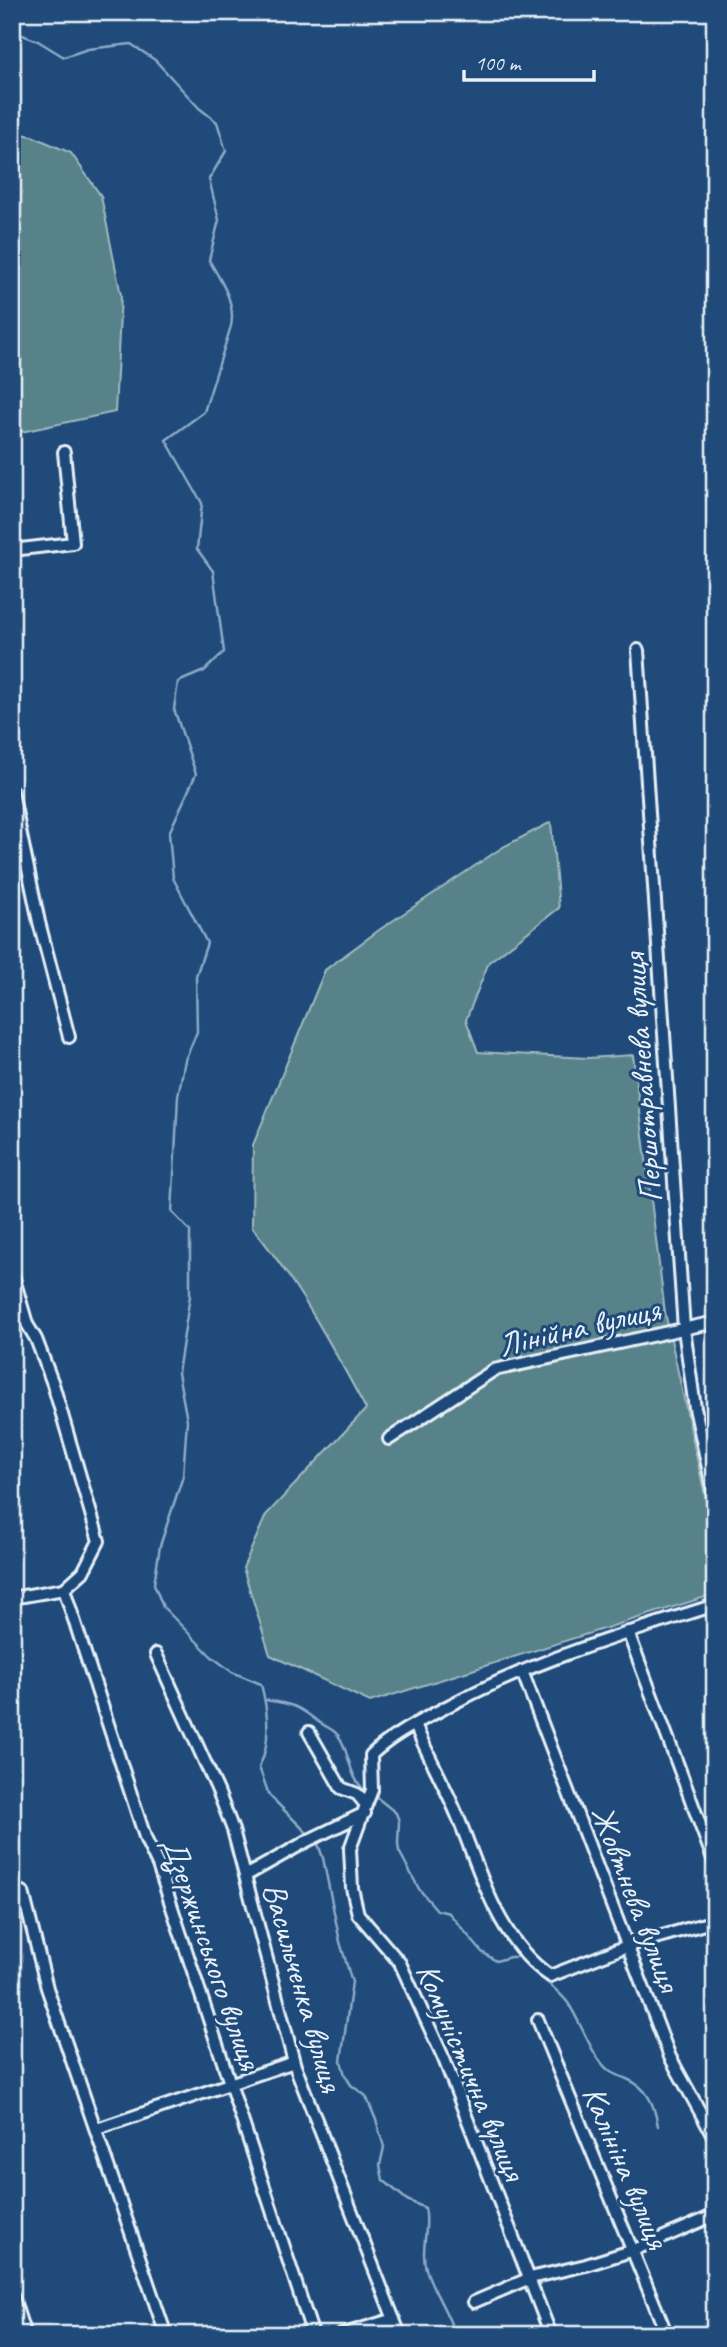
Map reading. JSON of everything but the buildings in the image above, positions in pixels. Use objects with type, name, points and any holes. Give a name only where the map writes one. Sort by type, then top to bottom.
[{"type":"street","points":[[12,550],[73,543],[64,452]]},
{"type":"street","name":"Першотравнева вулиця","points":[[638,650],[684,1329],[695,1408],[715,1500]]},
{"type":"street","points":[[12,792],[39,922],[69,1037]]},
{"type":"street","points":[[12,1272],[27,1324],[36,1339],[53,1384],[99,1541],[83,1572],[64,1589],[12,1598]]},
{"type":"street","name":"Лінійна вулиця","points":[[389,1439],[494,1370],[715,1322]]},
{"type":"street","name":"Дзержинського вулиця","points":[[64,1589],[313,2335]]},
{"type":"street","points":[[368,1801],[371,1755],[390,1738],[522,1671],[567,1652],[715,1605]]},
{"type":"street","points":[[628,1632],[715,1864]]},
{"type":"street","name":"Васильченка вулиця","points":[[156,1654],[233,1830],[294,2062],[400,2335]]},
{"type":"street","name":"Жовтнева вулиця","points":[[522,1671],[670,2057],[715,2139]]},
{"type":"street","points":[[415,1725],[500,1917],[532,1964],[550,1976],[627,1946],[715,1921]]},
{"type":"street","points":[[309,1732],[341,1788],[368,1801]]},
{"type":"street","points":[[244,1876],[368,1801]]},
{"type":"street","name":"Комуністична вулиця","points":[[368,1801],[350,1849],[352,1888],[358,1914],[400,1963],[444,2059],[551,2335]]},
{"type":"street","points":[[23,1892],[47,1988],[166,2335]]},
{"type":"street","name":"Калініна вулиця","points":[[538,2020],[667,2335]]},
{"type":"street","points":[[97,2129],[294,2062]]},
{"type":"street","points":[[474,2302],[530,2278],[634,2250],[715,2215]]},
{"type":"street","points":[[12,2295],[25,2335]]},
{"type":"street","points":[[341,2335],[394,2319]]},
{"type":"green space","points":[[12,132],[32,136],[71,153],[101,196],[121,295],[115,412],[12,434]]},
{"type":"green space","points":[[551,822],[559,908],[489,962],[466,1020],[478,1052],[588,1058],[633,1055],[665,1312],[715,1541],[715,1594],[370,1702],[270,1655],[243,1568],[266,1515],[366,1409],[299,1293],[252,1227],[253,1145],[325,970],[379,930],[503,847]]},
{"type":"waterway","points":[[12,31],[38,41],[64,57],[88,49],[131,44],[155,60],[199,108],[217,122],[226,151],[209,179],[219,220],[209,260],[229,300],[231,326],[204,412],[166,440],[202,503],[197,549],[213,571],[224,652],[204,671],[178,682],[174,709],[196,774],[169,833],[173,878],[207,943],[196,976],[197,1032],[185,1060],[178,1096],[172,1212],[190,1231],[190,1296],[178,1373],[187,1420],[183,1476],[160,1546],[154,1584],[163,1607],[211,1656],[232,1672],[261,1684],[267,1737],[259,1767],[269,1795],[310,1836]]},
{"type":"waterway","points":[[265,1700],[295,1707],[335,1732],[358,1782],[369,1793]]},
{"type":"waterway","points":[[375,1796],[396,1813],[399,1821],[399,1851],[419,1889],[437,1910],[449,1913],[482,1952],[496,1961],[523,1957]]},
{"type":"waterway","points":[[315,1841],[323,1858],[340,1942],[352,1982],[341,2061],[345,2075],[351,2085],[366,2096],[376,2120],[384,2147],[380,2165],[383,2180],[407,2200],[425,2208],[424,2261],[432,2286],[455,2335]]},
{"type":"waterway","points":[[529,1965],[568,2003],[595,2054],[607,2069],[645,2092],[652,2104],[658,2126]]}]
